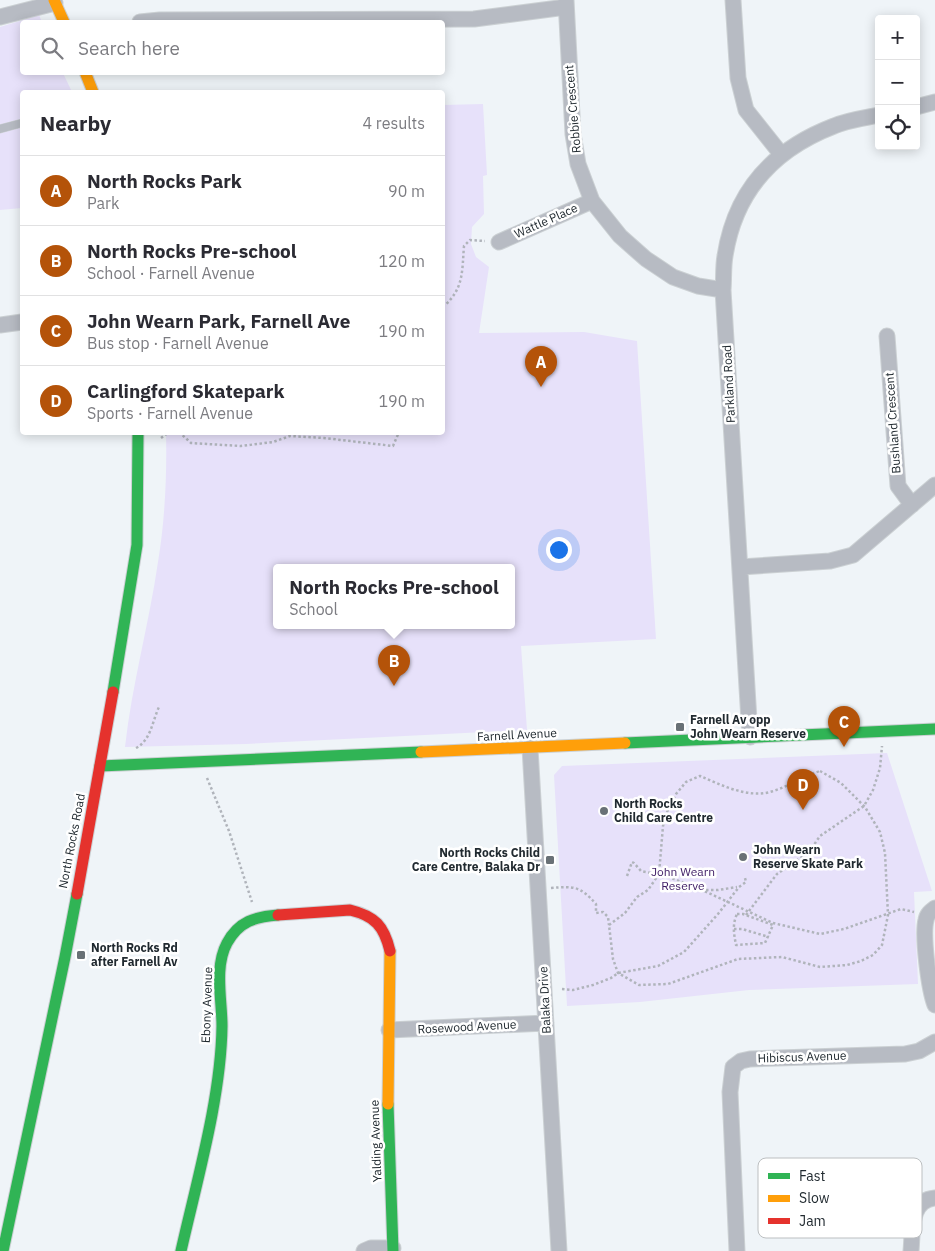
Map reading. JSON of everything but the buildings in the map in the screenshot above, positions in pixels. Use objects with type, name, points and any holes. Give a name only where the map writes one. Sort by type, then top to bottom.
[{"type":"street","points":[[733,0],[738,78],[746,110],[781,154]]},
{"type":"street","points":[[0,17],[55,1],[63,20]]},
{"type":"street","points":[[160,20],[474,18],[566,4]]},
{"type":"street","name":"Robbie Crescent","points":[[566,4],[573,134],[578,164],[592,201],[620,236],[646,259],[673,277],[698,286],[723,290]]},
{"type":"street","points":[[86,75],[93,90]]},
{"type":"street","points":[[920,106],[935,102]]},
{"type":"street","name":"Parkland Road","points":[[750,737],[723,290],[724,257],[730,232],[741,203],[758,178],[781,154],[810,136],[836,125],[875,116]]},
{"type":"street","name":"Wattle Place","points":[[499,242],[592,201]]},
{"type":"street","points":[[0,325],[20,322]]},
{"type":"street","name":"Bushland Crescent","points":[[887,336],[898,486],[912,505]]},
{"type":"street","name":"North Rocks Road","points":[[3,1251],[61,975],[100,766],[137,545],[138,435]]},
{"type":"street","points":[[740,567],[830,561],[853,555],[935,484]]},
{"type":"street","name":"Farnell Avenue","points":[[100,766],[935,730]]},
{"type":"street","name":"Balaka Drive","points":[[530,748],[559,1251]]},
{"type":"street","name":"Ebony Avenue","points":[[181,1251],[212,1108],[218,1068],[222,1026],[220,977],[223,954],[232,935],[240,926],[257,918],[350,910],[361,912],[377,921],[386,934],[390,952],[389,1030]]},
{"type":"street","points":[[931,911],[925,927],[929,986],[935,1005]]},
{"type":"street","name":"Rosewood Avenue","points":[[389,1030],[546,1023]]},
{"type":"street","name":"Yalding Avenue","points":[[389,1030],[388,1114],[393,1250]]},
{"type":"street","name":"Hibiscus Avenue","points":[[738,1251],[730,1092],[730,1078],[733,1067],[741,1061],[750,1058],[904,1054],[923,1049],[935,1042]]},
{"type":"street","points":[[922,1202],[924,1200],[935,1198]]},
{"type":"street","points":[[911,1251],[913,1238]]},
{"type":"street","points":[[364,1251],[371,1248],[393,1250]]},
{"type":"lane","points":[[0,127],[20,123]]},
{"type":"path","points":[[445,305],[455,296],[461,280],[464,246],[470,240],[499,242]]},
{"type":"path","points":[[161,438],[165,435]]},
{"type":"path","points":[[183,435],[191,443],[241,446],[273,442],[290,436],[393,446],[398,435]]},
{"type":"path","points":[[134,749],[144,744],[150,734],[153,720],[159,707]]},
{"type":"path","points":[[746,915],[777,874],[809,852],[820,836],[864,806],[874,790],[880,768],[882,732]]},
{"type":"path","points":[[551,888],[572,886],[586,893],[596,904],[596,913],[603,912],[608,917],[608,925],[613,959],[618,973],[639,985],[668,984],[738,959],[782,957],[820,967],[847,966],[861,962],[873,955],[882,945],[888,915],[885,853],[880,832],[864,806],[841,782],[820,771],[770,792],[748,793],[700,776],[686,782],[668,808],[663,826],[659,874],[648,890],[637,897],[625,913],[608,925]]},
{"type":"path","points":[[207,778],[229,831],[257,918]]},
{"type":"path","points":[[627,876],[632,862],[641,871],[666,876],[703,890],[771,923]]},
{"type":"path","points":[[562,989],[573,990],[594,985],[618,973],[658,966],[684,952],[739,887],[746,882],[745,878]]},
{"type":"path","points":[[703,890],[739,887]]},
{"type":"path","points":[[771,923],[773,925],[765,943],[736,945],[734,921],[737,914],[820,934],[844,929],[901,909],[931,911]]},
{"type":"path","points":[[751,917],[751,924]]},
{"type":"path","points":[[734,929],[751,930],[769,937]]},
{"type":"green space","points":[[39,15],[41,20],[23,20]]},
{"type":"green space","points":[[20,21],[20,75],[64,75],[71,90],[20,90],[20,208],[0,210],[0,27]]},
{"type":"green space","points":[[483,104],[487,175],[483,176],[484,214],[472,227],[471,244],[476,257],[489,267],[479,333],[584,332],[637,341],[656,639],[521,646],[527,730],[246,744],[125,747],[160,546],[166,465],[166,435],[445,435],[445,105]]},
{"type":"green space","name":"John Wearn Reserve","points":[[887,753],[932,891],[914,892],[918,984],[749,990],[640,1002],[567,1006],[554,775],[562,766]]},
{"type":"traffic: fast","points":[[113,692],[137,545],[138,435]]},
{"type":"traffic: fast","points":[[625,743],[935,729]]},
{"type":"traffic: fast","points":[[100,766],[421,752]]},
{"type":"traffic: fast","points":[[3,1251],[77,894]]},
{"type":"traffic: fast","points":[[181,1251],[207,1139],[217,1082],[221,1053],[220,973],[223,952],[227,943],[242,925],[262,917],[278,915]]},
{"type":"traffic: fast","points":[[388,1104],[393,1251]]},
{"type":"traffic: slow","points":[[54,0],[63,20]]},
{"type":"traffic: slow","points":[[86,75],[92,90]]},
{"type":"traffic: slow","points":[[421,752],[625,743]]},
{"type":"traffic: slow","points":[[388,1104],[390,951]]},
{"type":"traffic: jam","points":[[77,894],[113,692]]},
{"type":"traffic: jam","points":[[278,915],[350,910],[359,912],[377,923],[385,935],[390,951]]},
{"type":"place","name":"North Rocks Park","points":[[541,387]]},
{"type":"place","name":"North Rocks Pre-school","points":[[394,686]]},
{"type":"place","name":"Farnell Av opp John Wearn Reserve","points":[[680,727]]},
{"type":"place","name":"John Wearn Park, Farnell Ave","points":[[844,747]]},
{"type":"place","name":"Carlingford Skatepark","points":[[803,810]]},
{"type":"place","name":"North Rocks Child Care Centre","points":[[604,811]]},
{"type":"place","name":"John Wearn Reserve Skate Park","points":[[743,857]]},
{"type":"place","name":"North Rocks Child Care Centre, Balaka Dr","points":[[550,860]]},
{"type":"place","name":"North Rocks Rd after Farnell Av","points":[[81,955]]}]
